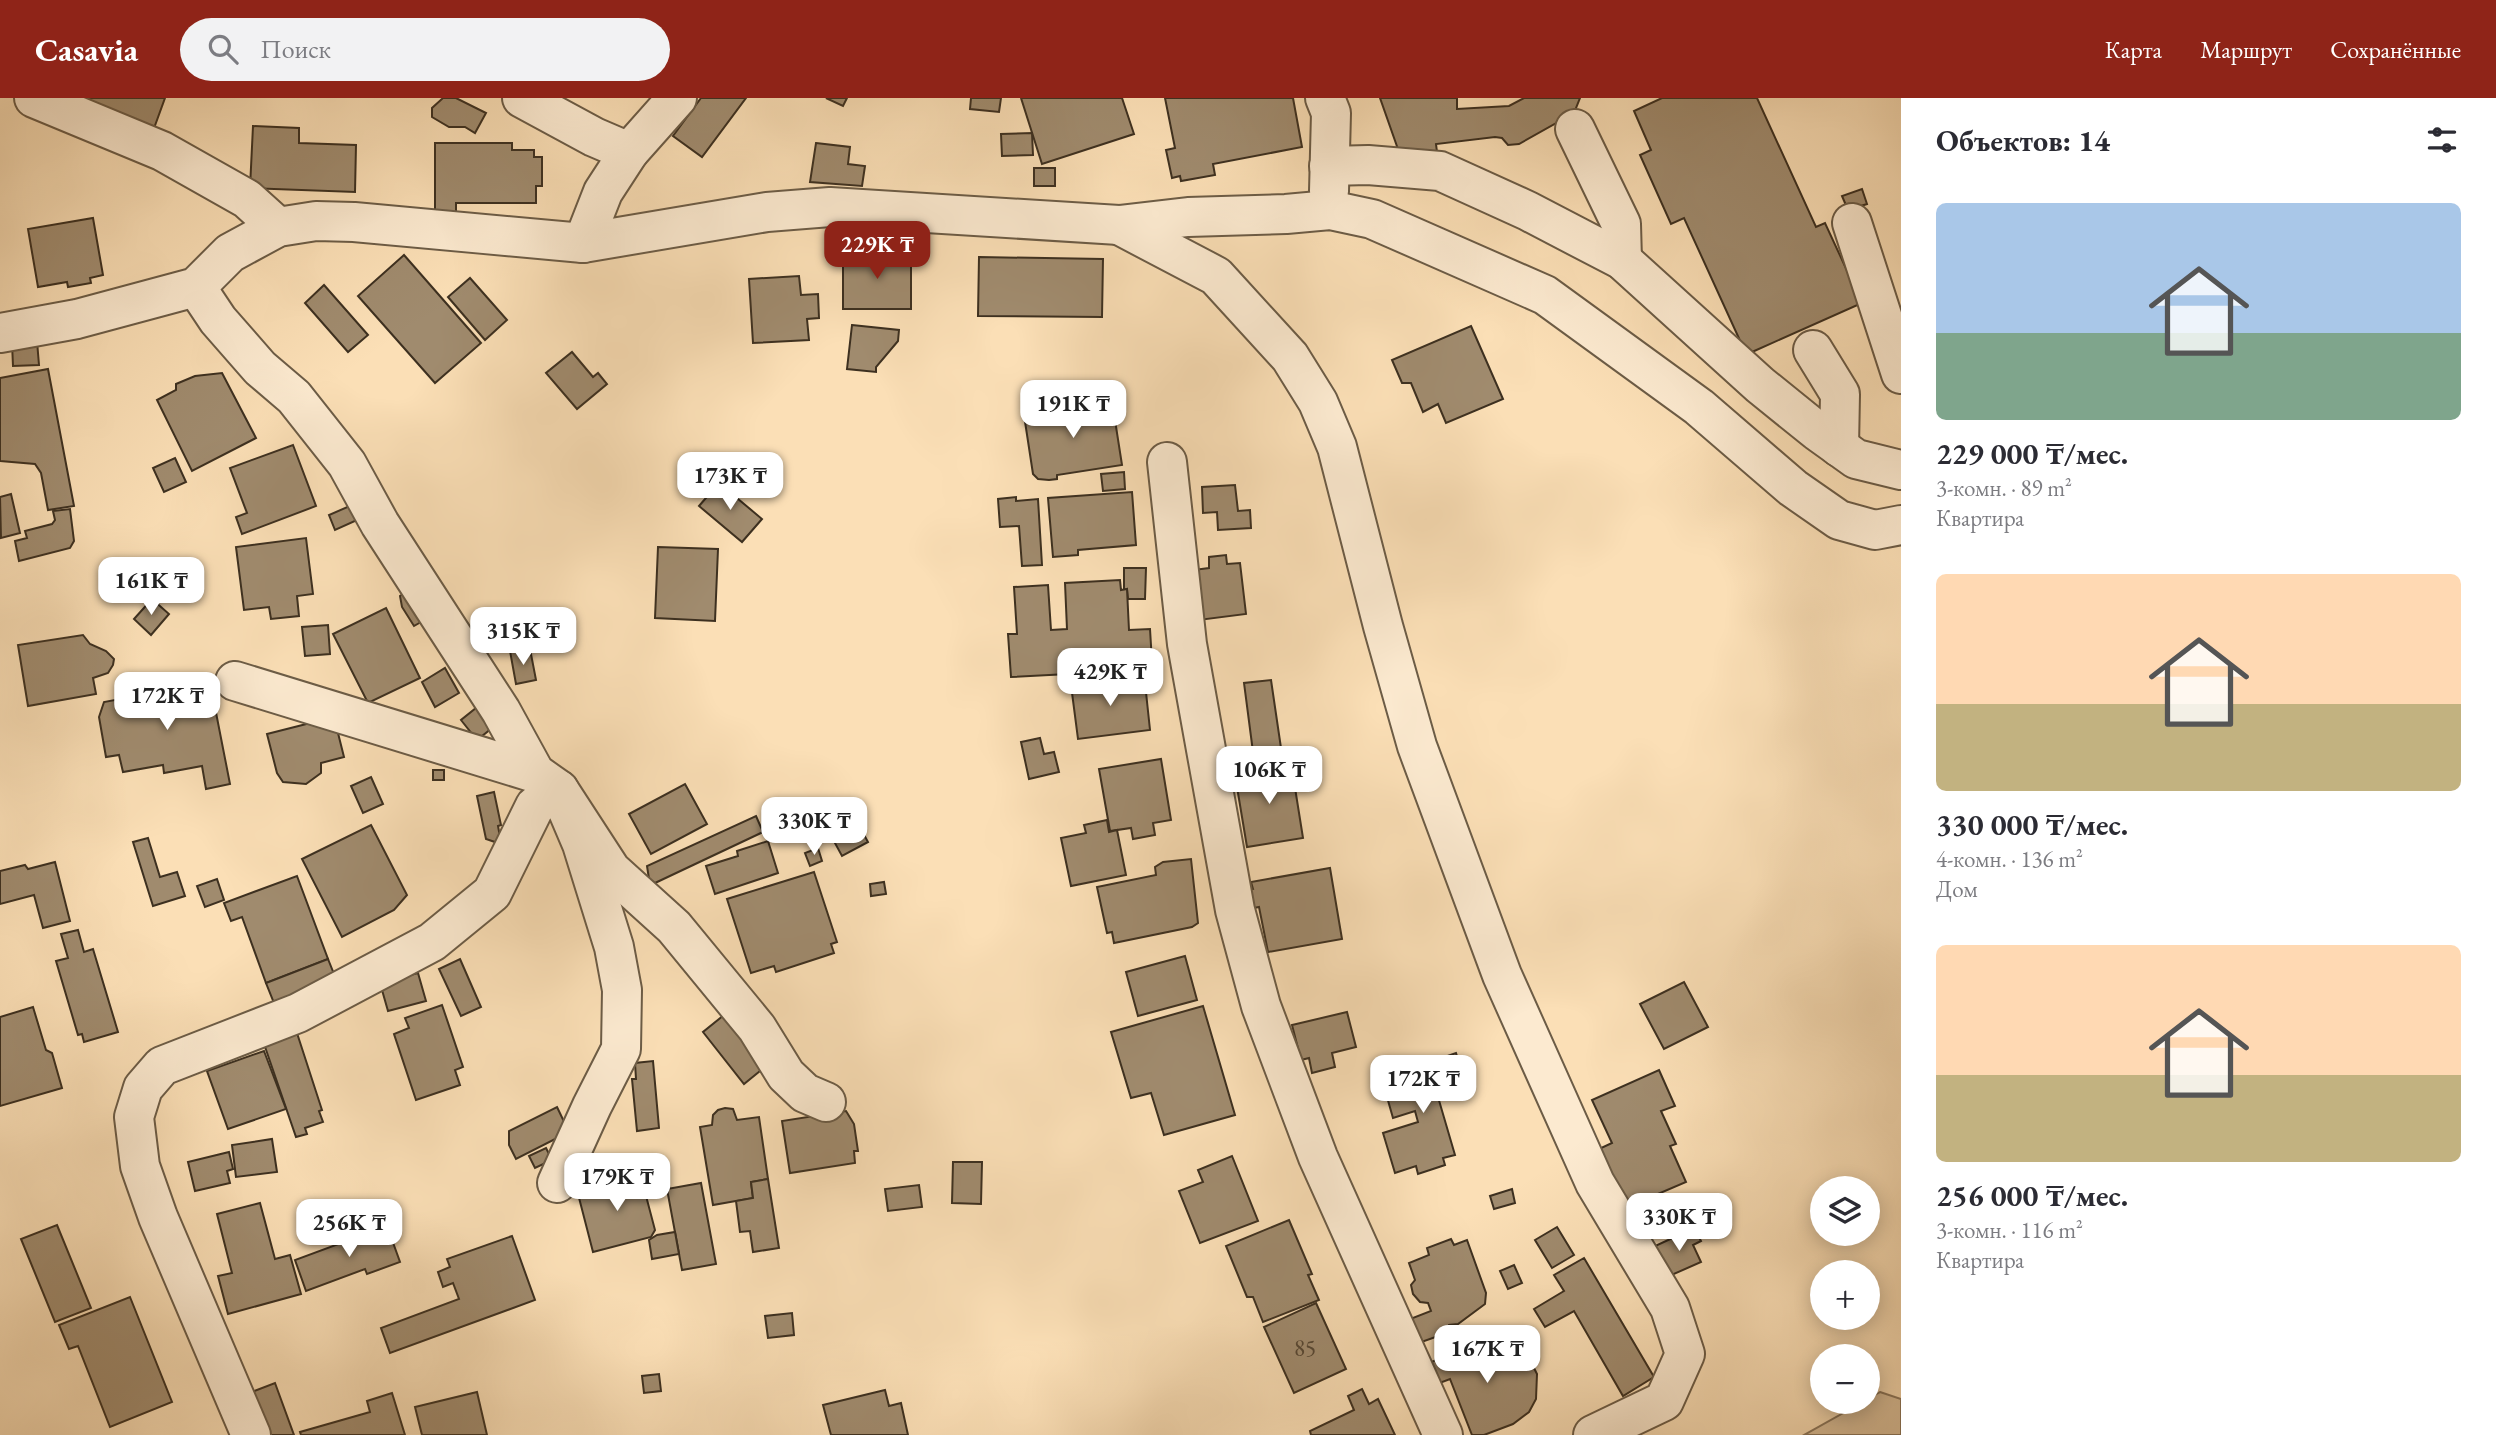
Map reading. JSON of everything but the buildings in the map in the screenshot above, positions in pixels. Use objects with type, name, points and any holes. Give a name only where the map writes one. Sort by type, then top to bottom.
[{"type":"street","points":[[34,98],[162,151],[247,199],[278,227]]},
{"type":"street","points":[[523,98],[594,137],[629,152]]},
{"type":"street","points":[[583,243],[603,192],[629,152],[677,98]]},
{"type":"street","points":[[1330,210],[1332,103]]},
{"type":"street","points":[[1575,128],[1621,224],[1622,260]]},
{"type":"street","points":[[1329,166],[1368,165],[1440,171],[1528,211],[1622,260],[1760,385],[1817,431],[1856,459],[1901,470]]},
{"type":"street","points":[[0,333],[77,318],[196,287],[230,253],[278,227],[316,221],[354,222],[583,243],[767,212],[830,207],[1119,225],[1188,217],[1286,215],[1330,210],[1372,219],[1545,295],[1699,407],[1793,488],[1839,520],[1875,530],[1901,525]]},
{"type":"street","points":[[1852,223],[1901,374]]},
{"type":"street","points":[[1119,225],[1216,276],[1290,356],[1318,402],[1337,447],[1417,746],[1502,975],[1595,1183],[1670,1308],[1685,1354],[1664,1401],[1593,1435]]},
{"type":"street","points":[[196,287],[218,320],[260,368],[294,397],[347,464],[380,524],[500,711],[611,870],[674,927],[757,1028],[786,1074],[805,1093],[826,1102]]},
{"type":"street","points":[[1813,349],[1840,394],[1839,447]]},
{"type":"street","points":[[1167,462],[1187,644],[1235,910],[1261,1006],[1318,1157],[1443,1435]]},
{"type":"street","points":[[235,681],[547,781],[582,844],[614,947],[622,990],[621,1049],[557,1183]]},
{"type":"street","points":[[251,1435],[168,1241],[140,1166],[134,1117],[143,1088],[162,1066],[298,1013],[432,942],[492,893],[547,781]]},
{"type":"shaded area","points":[[1880,1392],[1901,1399],[1901,1435],[1804,1435],[1842,1414],[1880,1414]]}]
